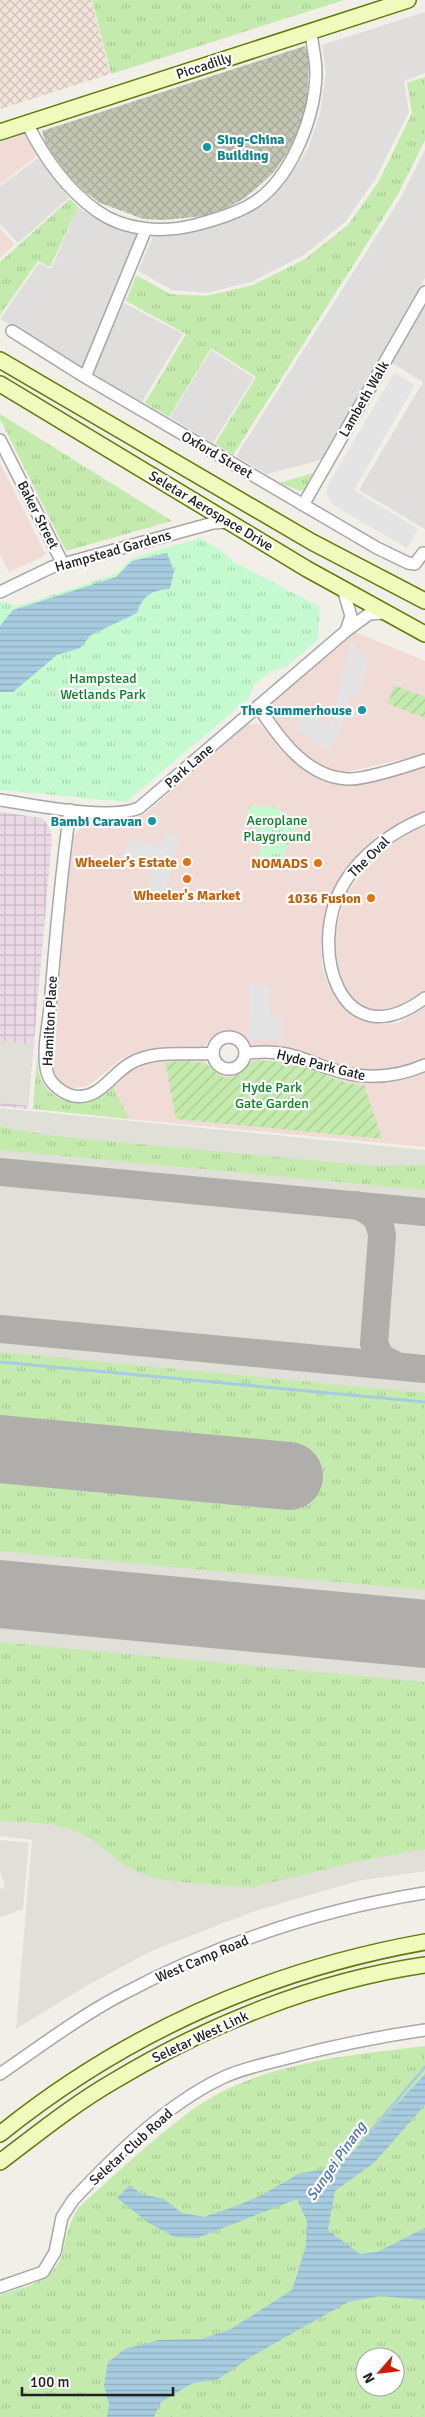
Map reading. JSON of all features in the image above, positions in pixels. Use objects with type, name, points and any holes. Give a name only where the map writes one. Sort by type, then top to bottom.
[{"type":"street","name":"Piccadilly","points":[[0,132],[408,0]]},
{"type":"street","points":[[26,123],[43,154],[66,185],[98,212],[122,223],[146,229],[174,230],[216,220],[250,206],[274,183],[296,154],[308,125],[316,72],[311,32]]},
{"type":"street","points":[[85,377],[146,229]]},
{"type":"street","name":"Lambeth Walk","points":[[303,505],[425,292]]},
{"type":"street","name":"Oxford Street","points":[[12,331],[85,377],[303,505],[408,563],[414,564],[423,553]]},
{"type":"street","name":"Seletar Aerospace Drive","points":[[0,360],[312,542],[425,601]]},
{"type":"street","name":"Seletar Aerospace Drive","points":[[0,384],[229,522],[343,589],[425,634]]},
{"type":"street","name":"Baker Street","points":[[0,440],[63,564]]},
{"type":"street","name":"Hampstead Gardens","points":[[0,592],[63,564],[212,523],[229,522]]},
{"type":"street","points":[[343,589],[351,616],[346,631]]},
{"type":"street","name":"Park Lane","points":[[0,800],[70,810],[125,813],[144,805],[346,631],[369,614],[385,613]]},
{"type":"street","points":[[258,706],[276,733],[290,749],[324,773],[348,779],[425,760]]},
{"type":"street","name":"Hamilton Place","points":[[70,810],[62,866],[45,1062],[47,1073],[52,1082],[61,1091],[72,1096],[88,1095],[103,1088],[126,1066],[142,1058],[160,1054],[213,1052]]},
{"type":"street","name":"The Oval","points":[[425,818],[403,827],[390,836],[360,864],[343,885],[330,923],[329,959],[339,992],[351,1006],[361,1012],[377,1016],[394,1016],[425,998]]},
{"type":"street","points":[[231,1037],[241,1042],[245,1052],[243,1063],[229,1070],[216,1063],[213,1052],[216,1043],[231,1037]]},
{"type":"street","name":"Hyde Park Gate","points":[[245,1052],[291,1054],[328,1068],[364,1077],[390,1076],[425,1066]]},
{"type":"street","name":"West Camp Road","points":[[0,2074],[116,1998],[188,1962],[263,1933],[318,1915],[368,1902],[425,1893]]},
{"type":"street","name":"Seletar West Link","points":[[0,2134],[38,2104],[101,2062],[154,2032],[216,2002],[313,1967],[425,1942]]},
{"type":"street","name":"Seletar West Link","points":[[0,2162],[51,2123],[113,2081],[164,2053],[224,2025],[267,2007],[319,1989],[398,1969],[425,1965]]},
{"type":"street","name":"Seletar Club Road","points":[[0,2288],[43,2272],[55,2252],[62,2217],[74,2200],[161,2117],[221,2078],[238,2071],[319,2050],[425,2030]]},
{"type":"shaded area","points":[[0,0],[91,0],[110,74],[0,109]]},
{"type":"shaded area","points":[[425,12],[425,73],[404,81],[409,112],[376,178],[345,222],[304,255],[251,282],[206,293],[172,290],[138,271],[153,236],[170,236],[211,228],[253,211],[283,186],[308,149],[320,113],[326,74],[322,45]]},
{"type":"shaded area","points":[[305,46],[309,59],[307,100],[303,122],[296,139],[275,171],[245,198],[227,208],[205,216],[164,220],[143,219],[100,203],[84,191],[67,174],[46,144],[42,131]]},
{"type":"shaded area","points":[[26,133],[37,156],[0,184],[0,142]]},
{"type":"shaded area","points":[[425,150],[425,278],[321,460],[267,474],[236,456],[400,199]]},
{"type":"shaded area","points":[[38,158],[69,198],[18,243],[0,224],[0,186]]},
{"type":"shaded area","points":[[78,207],[108,225],[138,235],[82,367],[0,319],[39,263],[51,269]]},
{"type":"shaded area","points":[[0,228],[15,244],[0,258]]},
{"type":"shaded area","points":[[124,303],[183,334],[142,402],[92,374]]},
{"type":"shaded area","points":[[425,305],[425,529],[359,490],[423,382],[392,363]]},
{"type":"shaded area","points":[[211,350],[254,378],[213,443],[170,417]]},
{"type":"shaded area","points":[[394,373],[415,385],[354,490],[418,529],[407,548],[333,505],[327,496],[327,486]]},
{"type":"shaded area","points":[[0,463],[46,555],[9,572],[0,554]]},
{"type":"shaded area","points":[[355,632],[425,661],[425,754],[347,772],[332,770],[311,759],[297,748],[272,718],[266,707]]},
{"type":"shaded area","points":[[351,640],[367,659],[368,666],[358,696],[351,694],[341,731],[328,752],[295,727],[304,712],[309,716],[312,714],[331,726],[326,711],[335,707]]},
{"type":"shaded area","points":[[247,724],[260,724],[278,747],[303,770],[338,784],[353,785],[425,766],[425,811],[379,834],[360,852],[344,872],[332,896],[321,945],[322,965],[326,980],[337,1001],[355,1016],[383,1024],[398,1023],[425,1007],[425,1060],[391,1070],[371,1072],[337,1066],[301,1052],[283,1048],[249,1048],[237,1033],[227,1030],[215,1035],[203,1047],[163,1047],[132,1054],[121,1059],[92,1083],[84,1087],[70,1088],[60,1082],[53,1071],[70,841],[85,822],[95,819],[127,821],[145,814]]},
{"type":"shaded area","points":[[0,812],[42,818],[49,827],[52,838],[28,1109],[0,1106]]},
{"type":"shaded area","points":[[425,827],[425,991],[396,1009],[374,1010],[361,1006],[345,990],[334,952],[337,925],[346,895],[361,874],[398,838],[411,830]]},
{"type":"shaded area","points":[[165,832],[180,837],[162,902],[152,898],[153,895],[147,892],[153,871],[134,864],[123,854],[132,839],[160,847]]},
{"type":"shaded area","points":[[249,984],[270,985],[270,1015],[282,1015],[282,1040],[248,1039]]},
{"type":"shaded area","points":[[0,1041],[33,1044],[28,1106],[0,1103]]},
{"type":"shaded area","name":"Hyde Park Gate Garden","points":[[191,1058],[203,1060],[216,1072],[229,1076],[238,1073],[247,1062],[257,1059],[299,1064],[329,1077],[371,1083],[396,1082],[425,1071],[425,1147],[129,1119],[112,1084],[124,1072],[153,1059]]},
{"type":"shaded area","points":[[0,1108],[425,1150],[425,1871],[357,1881],[255,1911],[151,1951],[86,1986],[16,2029],[32,1840],[0,1836]]},
{"type":"shaded area","points":[[0,1840],[29,1843],[23,1909],[0,1917],[0,1889],[5,1887],[0,1870]]},
{"type":"green space","points":[[92,0],[344,0],[111,74]]},
{"type":"green space","points":[[425,77],[425,140],[397,196],[233,455],[215,444],[256,377],[211,348],[169,417],[145,403],[186,334],[126,301],[136,275],[170,294],[206,296],[253,285],[305,259],[348,225],[379,181],[412,113],[407,83]]},
{"type":"green space","points":[[70,199],[78,207],[50,267],[38,261],[0,315],[0,262]]},
{"type":"green space","points":[[0,414],[172,521],[66,551],[0,419]]},
{"type":"green space","points":[[313,473],[301,491],[279,483]]},
{"type":"green space","name":"Hampstead Wetlands Park","points":[[200,538],[219,549],[234,562],[320,607],[318,638],[315,642],[286,667],[271,671],[254,685],[249,698],[126,802],[0,790],[0,601],[17,606],[117,573],[132,558]]},
{"type":"green space","points":[[394,685],[425,697],[425,718],[388,704]]},
{"type":"green space","name":"Aeroplane Playground","points":[[253,805],[274,807],[299,821],[282,858],[273,864],[266,863],[260,857],[261,832],[252,825],[248,816],[248,808]]},
{"type":"green space","points":[[37,1057],[41,1080],[50,1092],[58,1098],[67,1101],[87,1101],[105,1092],[112,1084],[129,1119],[33,1109]]},
{"type":"green space","name":"Hyde Park Gate Garden","points":[[255,1061],[289,1064],[309,1069],[342,1082],[364,1085],[382,1139],[176,1119],[165,1062],[199,1062],[228,1078],[239,1074]]},
{"type":"green space","points":[[0,1127],[55,1136],[372,1166],[425,1165],[425,1190],[0,1150]]},
{"type":"green space","points":[[0,1352],[425,1393],[425,1590],[0,1551]]},
{"type":"green space","points":[[0,1642],[425,1682],[425,1849],[359,1861],[253,1887],[211,1885],[178,1882],[139,1873],[77,1831],[55,1825],[0,1821]]},
{"type":"green space","points":[[425,2046],[425,2417],[0,2417],[0,2295],[39,2281],[54,2269],[59,2261],[67,2233],[79,2207],[163,2133],[192,2110],[218,2094],[274,2071],[334,2058]]},
{"type":"water","points":[[167,553],[174,571],[170,589],[153,592],[145,598],[137,613],[91,635],[80,648],[57,655],[13,692],[0,692],[0,626],[13,610],[116,577],[132,561]]},
{"type":"water","points":[[425,2074],[425,2105],[375,2162],[335,2191],[328,2230],[360,2254],[377,2252],[425,2228],[425,2300],[380,2296],[348,2302],[252,2356],[217,2380],[193,2383],[161,2402],[154,2417],[107,2417],[109,2404],[104,2386],[108,2362],[125,2349],[159,2340],[202,2339],[231,2329],[292,2290],[306,2246],[307,2221],[297,2199],[197,2238],[174,2237],[149,2223],[117,2198],[130,2185],[141,2194],[164,2199],[182,2213],[204,2217],[236,2206],[260,2196],[300,2173],[323,2170],[348,2157]]},
{"type":"waterway","points":[[0,1362],[425,1402]]},
{"type":"waterway","name":"Sungei Pinang","points":[[361,2143],[425,2067]]},
{"type":"taxiway","points":[[0,1172],[425,1212]]},
{"type":"taxiway","points":[[356,1205],[375,1216],[381,1230],[374,1344],[381,1358],[397,1366]]},
{"type":"taxiway","points":[[0,1329],[425,1369]]},
{"type":"runway","points":[[0,1449],[289,1476]]},
{"type":"runway","points":[[0,1594],[425,1634]]},
{"type":"place","name":"Sing-China Building","points":[[207,147]]},
{"type":"place","name":"The Summerhouse","points":[[362,710]]},
{"type":"place","name":"Bambi Caravan","points":[[152,821]]},
{"type":"place","name":"Wheeler’s Estate","points":[[187,862]]},
{"type":"place","name":"NOMADS","points":[[318,863]]},
{"type":"place","name":"Wheeler's Market","points":[[187,879]]},
{"type":"place","name":"1036 Fusion","points":[[371,898]]}]
